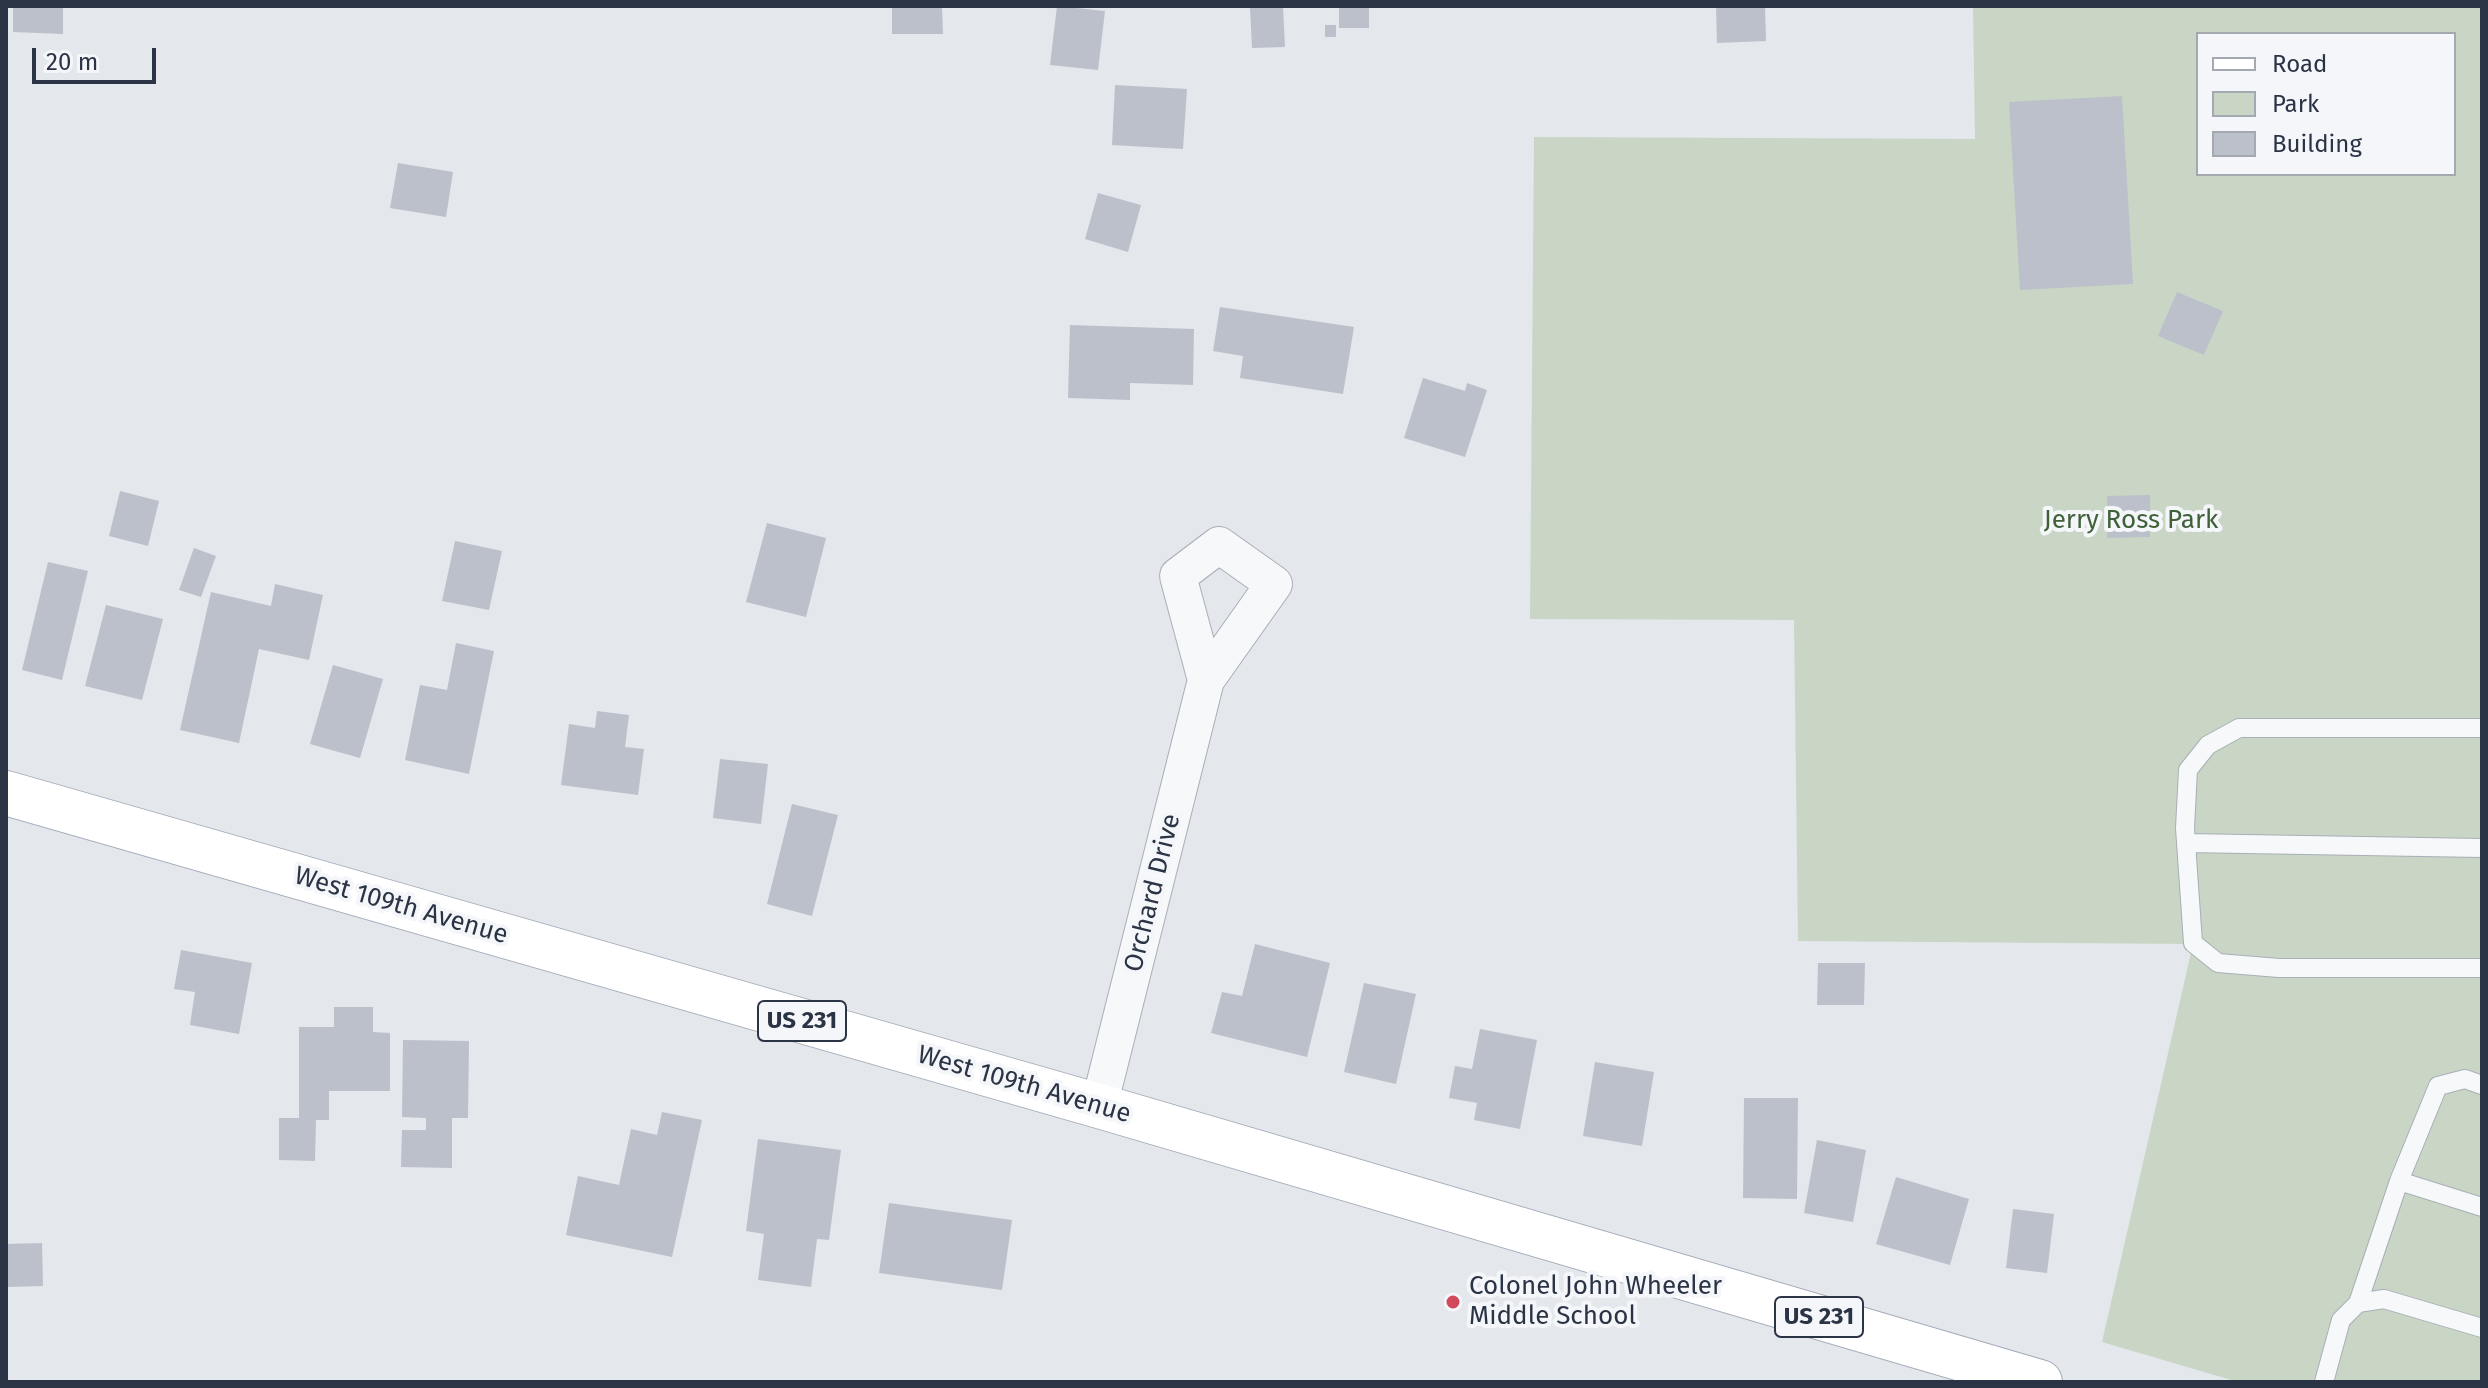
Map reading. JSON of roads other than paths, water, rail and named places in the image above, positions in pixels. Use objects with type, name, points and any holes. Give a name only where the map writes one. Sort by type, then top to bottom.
[{"type":"main road","name":"West 109th Avenue","points":[[6,793],[1099,1106],[2040,1382]]},
{"type":"street","name":"Orchard Drive","points":[[1099,1106],[1206,680]]},
{"type":"lane","points":[[2482,728],[2239,728],[2208,745],[2188,770],[2186,843],[2193,943],[2218,963],[2279,968],[2482,968]]},
{"type":"lane","points":[[2186,843],[2482,848]]},
{"type":"lane","points":[[2324,1382],[2341,1320],[2358,1303],[2399,1181],[2438,1086],[2465,1079],[2482,1085]]},
{"type":"lane","points":[[2399,1181],[2482,1207]]},
{"type":"lane","points":[[2358,1303],[2384,1299],[2482,1328]]},
{"type":"place","name":"Colonel John Wheeler Middle School","points":[[1453,1302]]},
{"type":"park label","name":"Jerry Ross Park","points":[[2131,521]]}]
